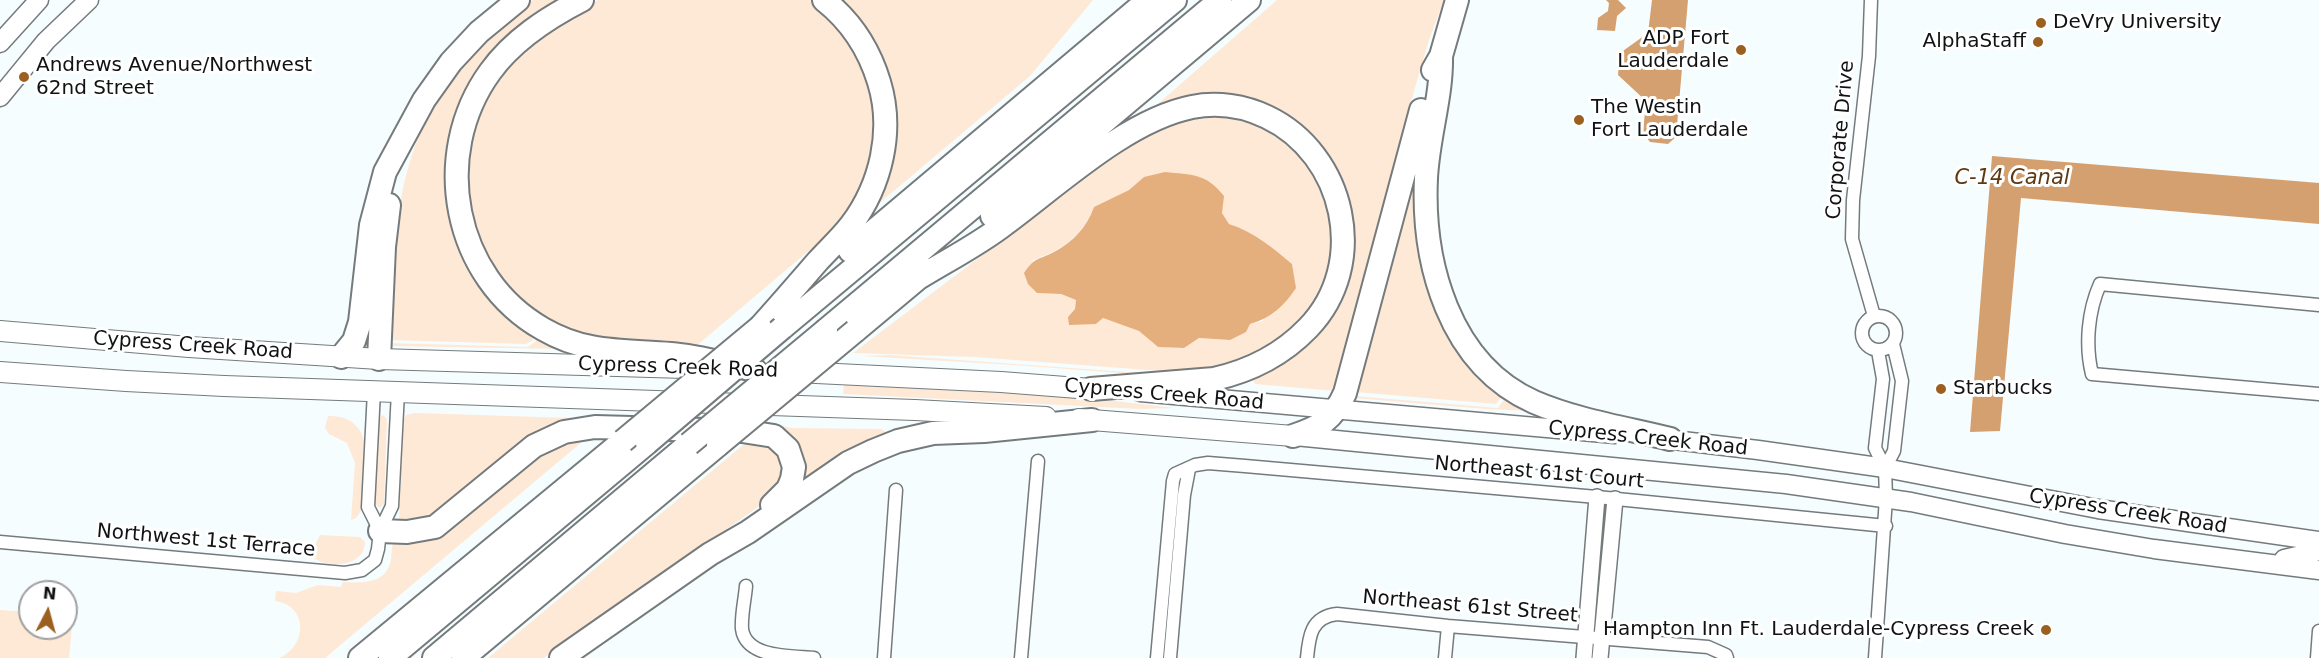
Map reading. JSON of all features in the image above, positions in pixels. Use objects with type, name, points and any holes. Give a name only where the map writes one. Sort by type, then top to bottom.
[{"type":"highway","points":[[341,357],[354,341],[359,329],[374,207],[385,172],[424,100],[451,62],[479,32],[518,0]]},
{"type":"highway","points":[[582,0],[546,21],[513,46],[491,71],[468,110],[460,139],[456,180],[459,207],[472,251],[488,279],[510,305],[542,329],[572,343],[604,351],[673,354],[756,370]]},
{"type":"highway","points":[[760,327],[851,224],[871,191],[881,162],[885,121],[882,90],[877,75],[856,32],[824,0]]},
{"type":"highway","points":[[360,658],[760,327],[1148,0]]},
{"type":"highway","points":[[390,658],[1175,0]]},
{"type":"highway","points":[[434,658],[1220,0]]},
{"type":"highway","points":[[463,658],[1249,0]]},
{"type":"highway","points":[[1293,436],[1324,423],[1337,410],[1348,382],[1431,74],[1441,56],[1457,0]]},
{"type":"highway","points":[[1441,56],[1441,76],[1427,155],[1426,220],[1436,279],[1459,333],[1488,370],[1532,401],[1571,414],[1670,439]]},
{"type":"highway","points":[[917,279],[1003,226],[1104,150],[1161,116],[1205,105],[1233,106],[1275,121],[1301,139],[1321,163],[1328,176],[1339,203],[1343,230],[1342,255],[1335,284],[1321,312],[1309,327],[1268,360],[1232,375],[1214,379],[1091,389]]},
{"type":"highway","points":[[389,359],[386,226],[404,139]]},
{"type":"highway","points":[[561,658],[710,554],[748,532],[848,463],[885,445],[933,433],[984,431],[1092,420]]},
{"type":"highway","points":[[380,531],[407,532],[435,527],[534,446],[555,435],[574,429],[595,427],[742,431],[767,434],[779,439],[788,449],[793,462],[794,474],[788,489],[778,500],[741,527],[710,554]]},
{"type":"main road","points":[[0,43],[39,0]]},
{"type":"main road","points":[[0,97],[46,41],[89,0]]},
{"type":"main road","name":"Cypress Creek Road","points":[[0,331],[341,357],[756,370],[992,381],[1670,439],[1885,468],[2121,513],[2319,541]]},
{"type":"main road","points":[[374,390],[389,359]]},
{"type":"main road","points":[[389,359],[398,392]]},
{"type":"main road","name":"Cypress Creek Road","points":[[0,372],[126,381],[915,410],[1092,420],[1293,436],[1514,459],[1743,478],[1886,498],[2096,539],[2319,570]]},
{"type":"main road","points":[[2261,562],[2305,556],[2319,551]]},
{"type":"street","name":"Corporate Drive","points":[[1871,0],[1869,56],[1852,200],[1852,239],[1874,316]]},
{"type":"street","points":[[2319,305],[2100,284],[2093,300],[2088,355],[2092,374],[2319,394]]},
{"type":"street","points":[[1874,316],[1885,317],[1894,323],[1897,334],[1893,344],[1889,348],[1878,351],[1868,347],[1861,333],[1865,323],[1874,316]]},
{"type":"street","points":[[1885,468],[1894,451],[1902,381],[1893,344]]},
{"type":"street","points":[[1875,658],[1886,526],[1885,468],[1875,448],[1883,379],[1878,351]]},
{"type":"street","points":[[374,390],[368,507],[380,531]]},
{"type":"street","name":"Northwest 1st Terrace","points":[[0,542],[351,573],[367,568],[375,560],[380,531],[392,506],[398,392]]},
{"type":"street","points":[[1021,658],[1038,461]]},
{"type":"street","name":"Northeast 61st Court","points":[[1189,469],[1195,465],[1208,463],[1597,497],[1886,526]]},
{"type":"street","points":[[1157,658],[1173,481],[1175,474],[1189,469]]},
{"type":"street","points":[[1170,658],[1184,495],[1189,469]]},
{"type":"street","points":[[884,658],[896,490]]},
{"type":"street","points":[[1584,658],[1597,497]]},
{"type":"street","points":[[1600,658],[1615,499]]},
{"type":"street","points":[[746,586],[742,629],[749,645],[764,654],[814,658]]},
{"type":"street","name":"Northeast 61st Street","points":[[1307,658],[1312,629],[1318,621],[1328,615],[1337,614],[1448,626],[1708,647],[1727,656]]},
{"type":"street","points":[[1446,658],[1448,626]]},
{"type":"street","points":[[2317,658],[2319,632]]},
{"type":"shaded area","points":[[533,0],[568,0],[487,65],[451,204],[537,332],[532,341],[526,344],[387,340],[399,212],[407,173],[419,136],[437,100],[461,65],[494,32]]},
{"type":"shaded area","points":[[598,0],[811,0],[832,17],[862,58],[875,108],[873,140],[868,166],[859,191],[846,214],[825,237],[695,347],[629,343],[573,333],[546,319],[513,299],[469,223],[463,154],[487,86],[541,32]]},
{"type":"shaded area","points":[[835,0],[1093,0],[1030,76],[876,206],[892,122]]},
{"type":"shaded area","points":[[1277,0],[1444,0],[1414,91],[1335,391],[1255,384],[1250,374],[1326,316],[1346,207],[1268,111],[1152,109]]},
{"type":"shaded area","points":[[1222,113],[1271,126],[1310,160],[1336,230],[1330,276],[1307,319],[1267,352],[1201,370],[1175,372],[974,357],[853,353],[1113,156],[1165,128]],"holes":[[[1144,177],[1222,213],[1229,224],[1255,236],[1292,264],[1263,321],[1250,324],[1230,340],[1199,338],[1184,348],[1158,347],[1139,331],[1103,318],[1096,324],[1084,323],[1068,317],[1075,309],[1076,300],[1061,294],[1037,293],[1033,260],[1053,252],[1070,241],[1084,226],[1094,207],[1129,190]]]},
{"type":"shaded area","points":[[1420,136],[1430,280],[1505,393],[1496,404],[1355,392]]},
{"type":"shaded area","points":[[1165,172],[1198,176],[1217,188],[1224,196],[1222,213],[1229,224],[1255,236],[1292,264],[1296,288],[1276,310],[1250,324],[1246,332],[1230,340],[1199,338],[1184,348],[1158,347],[1139,331],[1103,318],[1096,324],[1069,325],[1068,317],[1075,309],[1076,300],[1061,294],[1037,293],[1028,284],[1024,273],[1034,261],[1054,252],[1073,239],[1087,221],[1094,207],[1129,190],[1144,177]]},
{"type":"shaded area","points":[[540,334],[561,349],[388,346],[388,343],[528,347]]},
{"type":"shaded area","points":[[889,355],[1169,375],[1174,377],[861,356]]},
{"type":"shaded area","points":[[844,385],[1106,400],[1175,408],[1140,409],[843,394]]},
{"type":"shaded area","points":[[1508,394],[1531,411],[1354,398],[1354,396],[1498,408]]},
{"type":"shaded area","points":[[415,413],[571,418],[572,421],[435,518],[399,522],[403,422],[406,415]]},
{"type":"shaded area","points":[[383,415],[387,419],[384,504],[380,508],[375,504],[378,419]]},
{"type":"shaded area","points":[[328,416],[351,421],[359,429],[364,440],[361,511],[356,518],[351,520],[355,463],[347,443],[329,434],[325,428]]},
{"type":"shaded area","points":[[769,423],[792,428],[881,429],[893,436],[805,484],[766,426]]},
{"type":"shaded area","points":[[589,436],[325,658],[279,658],[295,645],[300,626],[294,610],[286,604],[275,601],[276,591],[296,593],[318,585],[341,587],[343,582],[366,582],[379,578],[388,568],[394,540],[543,450]]},
{"type":"shaded area","points":[[749,440],[773,445],[785,463],[775,495],[544,658],[488,658]]},
{"type":"shaded area","points":[[320,535],[360,537],[365,542],[363,552],[356,559],[347,563],[326,563],[308,553],[303,545],[315,545]]},
{"type":"shaded area","points":[[0,610],[18,611],[18,640],[71,640],[69,658],[0,658]]},
{"type":"water","points":[[1606,0],[1618,0],[1626,8],[1617,16],[1615,31],[1597,30],[1598,18],[1608,11],[1609,3]]},
{"type":"water","points":[[1652,0],[1688,0],[1676,137],[1668,144],[1650,142],[1643,133],[1646,101],[1618,75],[1620,53],[1648,33]]},
{"type":"water","name":"C-14 Canal","points":[[1992,156],[2319,183],[2319,224],[2021,198],[2000,431],[1970,432]]},
{"type":"place","name":"DeVry University","points":[[2041,23]]},
{"type":"place","name":"AlphaStaff","points":[[2038,42]]},
{"type":"place","name":"ADP Fort Lauderdale","points":[[1741,50]]},
{"type":"place","name":"Andrews Avenue/Northwest 62nd Street","points":[[24,77]]},
{"type":"place","name":"The Westin Fort Lauderdale","points":[[1579,120]]},
{"type":"place","name":"Starbucks","points":[[1941,389]]},
{"type":"place","name":"Hampton Inn Ft. Lauderdale-Cypress Creek","points":[[2046,630]]}]
